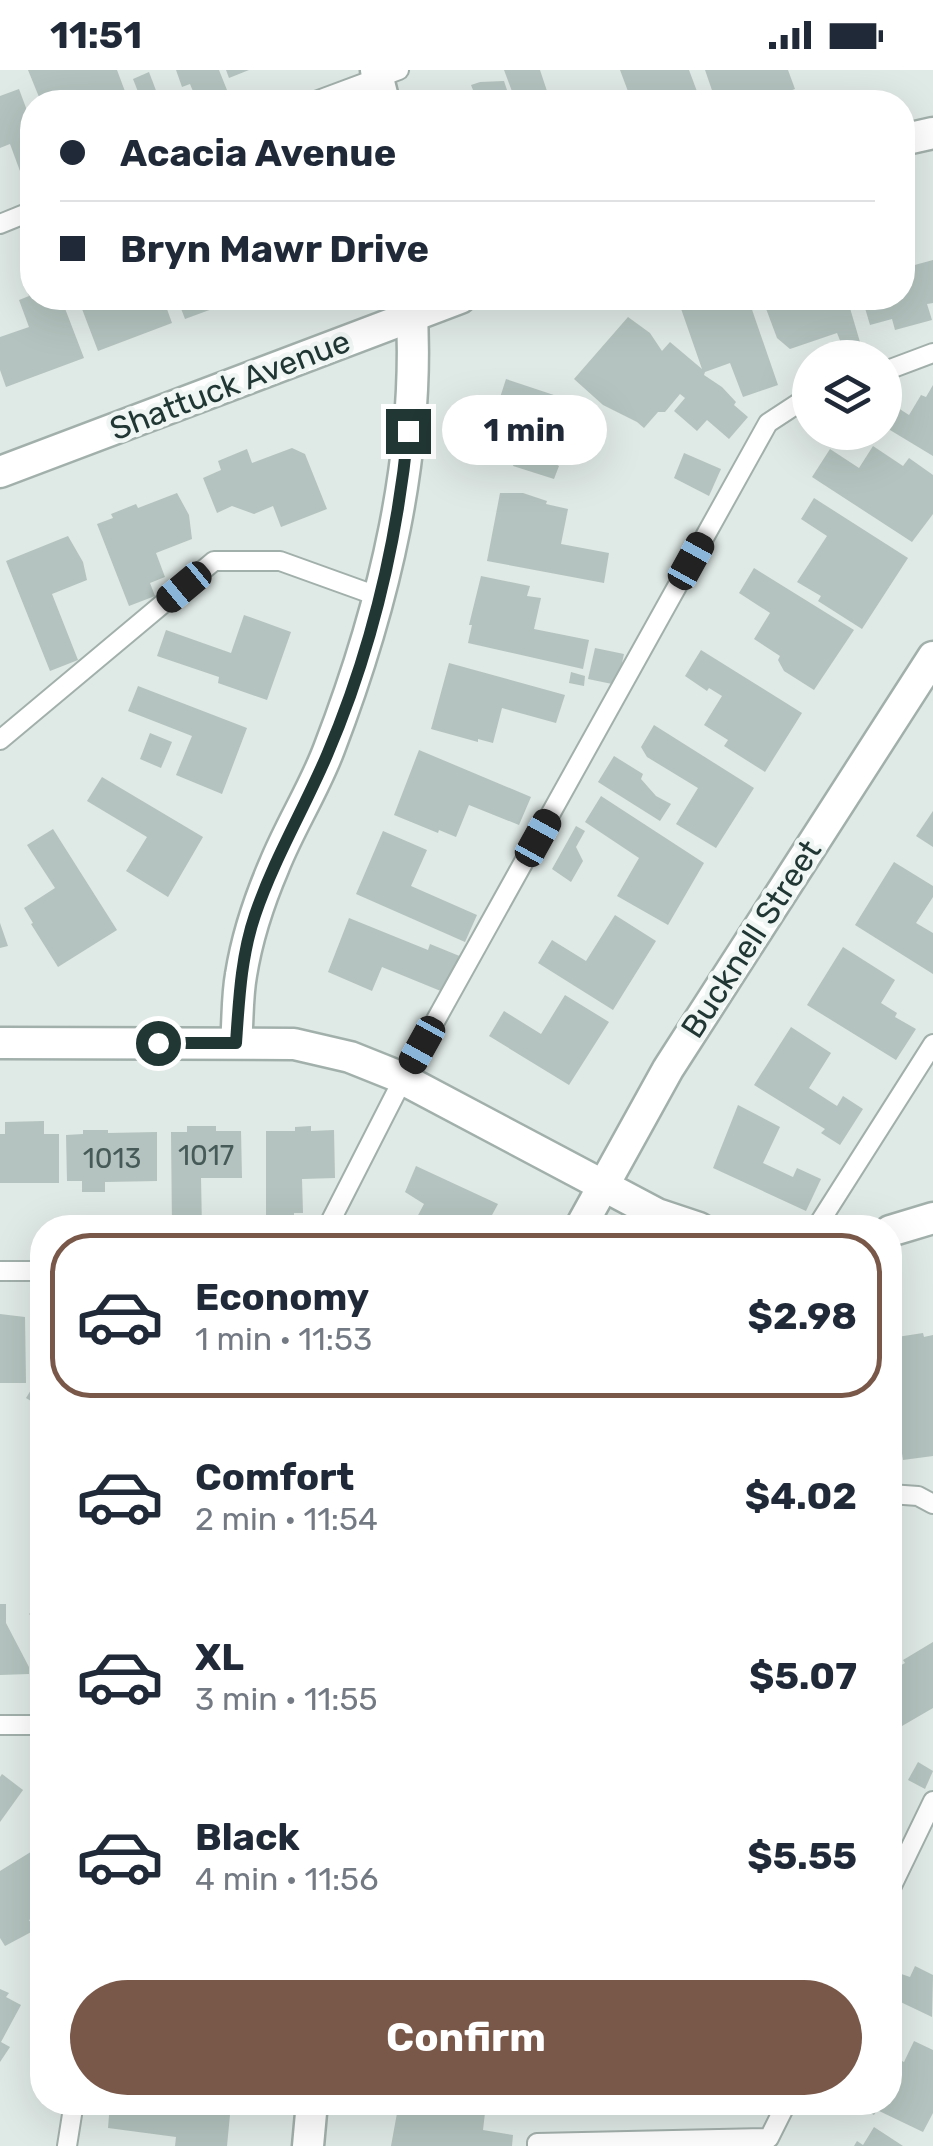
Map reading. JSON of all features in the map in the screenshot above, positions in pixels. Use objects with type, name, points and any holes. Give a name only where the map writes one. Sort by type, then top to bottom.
[{"type":"street","name":"Shattuck Avenue","points":[[0,472],[402,310]]},
{"type":"street","points":[[236,1043],[240,976],[254,918],[274,863],[327,756],[359,670],[380,597],[402,492],[410,401],[412,310]]},
{"type":"street","name":"Bucknell Street","points":[[586,1215],[668,1069],[933,657]]},
{"type":"street","points":[[0,1044],[294,1044],[350,1056],[403,1079],[661,1215]]},
{"type":"street","points":[[902,1227],[933,1218]]},
{"type":"street","points":[[308,2146],[311,2115]]},
{"type":"lane","points":[[352,90],[384,80]]},
{"type":"lane","points":[[902,365],[933,354]]},
{"type":"lane","points":[[334,1215],[403,1079],[768,423],[792,408]]},
{"type":"lane","points":[[0,740],[214,561],[280,561],[380,597]]},
{"type":"lane","points":[[824,1215],[933,1044]]},
{"type":"lane","points":[[0,1271],[30,1270]]},
{"type":"lane","points":[[902,1495],[918,1496],[933,1504]]},
{"type":"lane","points":[[0,1725],[30,1725]]},
{"type":"lane","points":[[902,1865],[933,1801]]},
{"type":"lane","points":[[67,2146],[72,2115]]},
{"type":"lane","points":[[538,2146],[769,2138],[780,2115]]},
{"type":"building","points":[[28,70],[117,70],[124,90],[36,90]]},
{"type":"building","points":[[176,70],[219,70],[227,90],[192,90],[190,84],[182,87]]},
{"type":"building","points":[[226,70],[249,70],[229,78]]},
{"type":"building","points":[[504,70],[540,70],[547,90],[512,90]]},
{"type":"building","points":[[620,70],[689,70],[696,90],[628,90]]},
{"type":"building","points":[[705,70],[788,70],[795,89],[792,90],[712,90]]},
{"type":"building","points":[[149,72],[156,90],[137,90],[133,79]]},
{"type":"building","points":[[504,81],[507,90],[473,90],[471,85]]},
{"type":"building","points":[[20,92],[20,171],[10,144],[0,148],[0,96]]},
{"type":"building","points":[[933,260],[933,303],[927,304],[932,320],[895,330],[892,319],[870,325],[866,310],[915,310],[915,265]]},
{"type":"building","points":[[23,310],[66,310],[84,358],[6,387],[0,370],[0,337],[29,327]]},
{"type":"building","points":[[82,310],[167,310],[172,323],[98,351]]},
{"type":"building","points":[[182,310],[209,310],[185,319]]},
{"type":"building","points":[[681,310],[752,310],[778,385],[743,397],[730,363],[705,372],[748,417],[729,439],[707,420],[697,431],[674,411],[685,398],[680,394],[644,428],[603,405],[574,379],[628,317],[650,333],[662,351],[670,342],[702,369]]},
{"type":"building","points":[[766,310],[851,310],[859,340],[840,340],[837,333],[816,340],[792,340],[790,349],[777,338]]},
{"type":"building","points":[[506,379],[572,401],[570,409],[603,420],[594,449],[563,439],[554,479],[513,466],[524,422],[495,413]]},
{"type":"building","points":[[933,385],[933,456],[902,437],[902,410],[909,415],[921,395],[926,397]]},
{"type":"building","points":[[292,448],[305,454],[327,509],[281,527],[273,506],[254,514],[232,506],[217,513],[203,478],[221,470],[218,461],[247,449],[252,463]]},
{"type":"building","points":[[829,450],[859,468],[870,450],[879,450],[903,466],[909,458],[933,475],[933,514],[912,542],[812,477]]},
{"type":"building","points":[[684,453],[721,469],[709,496],[674,478]]},
{"type":"building","points":[[177,493],[189,515],[192,539],[156,553],[165,577],[150,583],[155,596],[129,606],[97,524],[136,504],[138,508]]},
{"type":"building","points":[[500,493],[523,493],[568,509],[561,544],[609,553],[604,583],[487,561]]},
{"type":"building","points":[[814,498],[908,558],[862,629],[818,601],[821,596],[797,582],[827,536],[801,519]]},
{"type":"building","points":[[68,536],[83,562],[87,580],[52,594],[78,660],[50,671],[6,561]]},
{"type":"building","points":[[754,568],[854,630],[814,690],[784,671],[780,656],[754,639],[770,613],[739,593]]},
{"type":"building","points":[[481,576],[530,586],[527,596],[541,598],[534,629],[589,640],[583,669],[468,643]]},
{"type":"building","points":[[244,615],[291,632],[267,700],[218,683],[219,677],[157,656],[166,630],[231,653]]},
{"type":"building","points":[[595,648],[624,654],[617,685],[588,679]]},
{"type":"building","points":[[701,650],[802,713],[765,772],[724,746],[728,740],[704,725],[722,696],[685,676]]},
{"type":"building","points":[[449,663],[565,695],[556,723],[502,708],[493,743],[431,729]]},
{"type":"building","points":[[571,672],[585,676],[584,686],[569,683]]},
{"type":"building","points":[[138,686],[247,728],[222,794],[176,775],[192,736],[128,711]]},
{"type":"building","points":[[654,725],[754,788],[716,848],[676,824],[698,788],[647,757],[641,747]]},
{"type":"building","points":[[150,733],[172,742],[161,768],[140,759]]},
{"type":"building","points":[[419,750],[531,797],[519,825],[469,805],[456,837],[394,815]]},
{"type":"building","points":[[614,756],[643,774],[641,779],[656,796],[671,804],[660,821],[598,782]]},
{"type":"building","points":[[102,777],[203,837],[168,897],[126,871],[147,837],[87,801]]},
{"type":"building","points":[[601,796],[704,863],[668,925],[617,896],[639,858],[585,822]]},
{"type":"building","points":[[933,811],[933,847],[916,836]]},
{"type":"building","points":[[576,826],[585,831],[576,847],[583,861],[571,882],[552,869]]},
{"type":"building","points":[[53,829],[117,930],[58,967],[24,908],[55,888],[27,845]]},
{"type":"building","points":[[383,831],[427,850],[411,886],[477,915],[465,942],[356,894]]},
{"type":"building","points":[[894,862],[933,886],[933,897],[916,923],[933,933],[933,974],[855,925]]},
{"type":"building","points":[[615,915],[656,941],[613,1010],[538,963],[552,940],[586,961]]},
{"type":"building","points":[[349,918],[428,950],[430,944],[462,957],[448,994],[382,967],[372,991],[328,972]]},
{"type":"building","points":[[0,923],[8,946],[0,948]]},
{"type":"building","points":[[843,947],[895,980],[881,1003],[916,1029],[896,1060],[807,1005]]},
{"type":"building","points":[[565,995],[609,1022],[569,1085],[489,1036],[504,1011],[541,1034]]},
{"type":"building","points":[[791,1027],[831,1053],[809,1088],[837,1106],[843,1096],[863,1109],[840,1145],[821,1133],[825,1129],[754,1085]]},
{"type":"building","points":[[738,1105],[780,1127],[763,1163],[793,1177],[797,1168],[821,1179],[806,1211],[713,1168]]},
{"type":"building","points":[[44,1121],[44,1134],[59,1134],[59,1183],[0,1183],[0,1134],[5,1134],[5,1122]]},
{"type":"building","points":[[187,1126],[241,1131],[242,1178],[201,1178],[202,1215],[172,1215],[171,1132],[187,1132]]},
{"type":"building","points":[[295,1127],[334,1130],[335,1178],[302,1179],[303,1213],[266,1215],[266,1131],[295,1131]]},
{"type":"building","points":[[83,1130],[157,1132],[157,1181],[105,1182],[105,1192],[82,1192],[82,1181],[67,1181],[66,1135],[83,1134]]},
{"type":"building","points":[[416,1166],[498,1204],[492,1215],[418,1215],[424,1204],[405,1192]]},
{"type":"building","points":[[0,1314],[25,1317],[26,1383],[0,1383]]},
{"type":"building","points":[[933,1335],[933,1456],[903,1460],[902,1454],[902,1336]]},
{"type":"building","points":[[0,1604],[6,1604],[6,1623],[29,1674],[0,1675]]},
{"type":"building","points":[[933,1642],[933,1708],[902,1726],[905,1663],[903,1660]]},
{"type":"building","points":[[918,1762],[933,1771],[925,1789],[908,1780]]},
{"type":"building","points":[[2,1774],[23,1790],[0,1822],[0,1777]]},
{"type":"building","points":[[30,1852],[30,1933],[5,1946],[0,1938],[0,1871]]},
{"type":"building","points":[[915,1966],[933,1975],[932,2017],[902,2003],[902,1974],[910,1977]]},
{"type":"building","points":[[0,1989],[21,2005],[1,2042],[10,2047],[0,2062]]},
{"type":"building","points":[[914,2041],[933,2050],[933,2113],[923,2132],[887,2115],[902,2115],[904,2062]]},
{"type":"building","points":[[109,2115],[230,2115],[227,2146],[175,2146],[176,2137],[108,2128]]},
{"type":"building","points":[[397,2115],[485,2115],[483,2130],[513,2135],[512,2146],[391,2146]]},
{"type":"building","points":[[874,2127],[903,2146],[854,2146],[857,2141],[863,2145]]},
{"type":"route","points":[[158,1043],[236,1043],[240,976],[254,918],[274,863],[327,756],[359,670],[380,597],[402,492],[408,431]]}]
